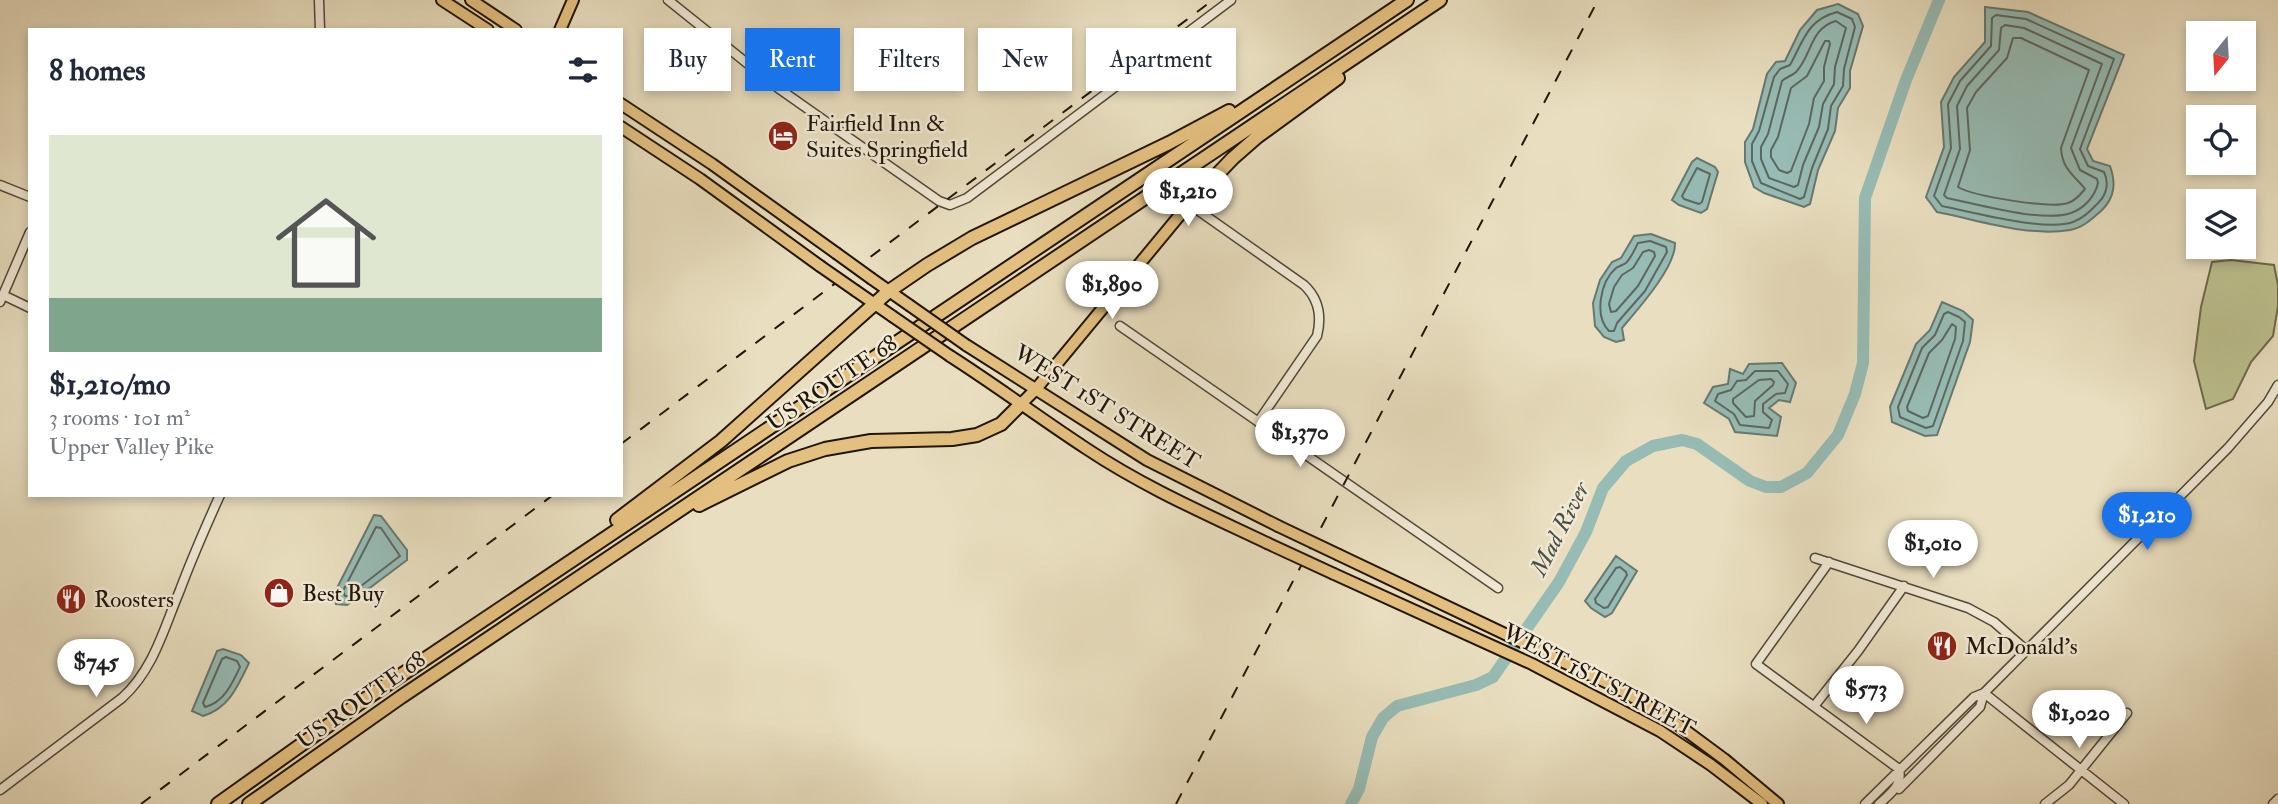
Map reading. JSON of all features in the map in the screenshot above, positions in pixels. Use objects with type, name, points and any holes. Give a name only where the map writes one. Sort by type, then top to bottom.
[{"type":"highway","name":"US ROUTE 68","points":[[218,804],[364,700],[1407,0]]},
{"type":"highway","name":"US ROUTE 68","points":[[249,804],[401,697],[1440,0]]},
{"type":"highway","points":[[1189,204],[1257,137],[1343,74],[1404,24]]},
{"type":"highway","points":[[512,601],[691,466],[889,291],[972,238],[1276,88]]},
{"type":"highway","points":[[655,527],[764,472],[805,455],[871,441],[952,439],[977,435],[1001,424],[1022,403]]},
{"type":"main road","points":[[442,0],[485,28]]},
{"type":"main road","points":[[471,0],[513,28]]},
{"type":"main road","points":[[561,28],[573,0]]},
{"type":"main road","name":"WEST 1ST STREET","points":[[623,105],[712,164],[966,345],[1100,433],[1147,460],[1278,526],[1614,686],[1670,719],[1778,804]]},
{"type":"main road","name":"WEST 1ST STREET","points":[[623,128],[1087,450],[1183,504],[1532,664],[1660,731],[1762,804]]},
{"type":"main road","points":[[1022,403],[1189,204]]},
{"type":"street","points":[[319,0],[320,28]]},
{"type":"street","points":[[668,0],[779,89],[939,201],[950,205],[960,202],[991,180],[1231,0]]},
{"type":"street","points":[[0,185],[28,196]]},
{"type":"street","points":[[1189,204],[1304,285],[1317,303],[1320,319],[1317,335],[1258,422]]},
{"type":"street","points":[[28,237],[1,299],[28,306]]},
{"type":"street","name":"WEST 1ST STREET","points":[[1120,326],[1498,588]]},
{"type":"street","points":[[1865,804],[1974,697],[1984,693],[2228,449],[2268,402],[2278,385]]},
{"type":"street","points":[[0,790],[125,695],[150,663],[219,497]]},
{"type":"street","points":[[1815,558],[1945,600],[1983,616],[2026,650]]},
{"type":"street","points":[[1829,562],[1756,664],[1899,769],[1899,785],[1880,804]]},
{"type":"street","points":[[1815,705],[1903,586]]},
{"type":"street","points":[[1984,693],[2124,804]]},
{"type":"street","points":[[1885,804],[1980,707],[1984,693]]},
{"type":"street","points":[[2045,804],[2069,785],[2127,713]]},
{"type":"street","points":[[2273,804],[2278,799]]},
{"type":"green space","points":[[2231,260],[2274,265],[2278,306],[2273,336],[2251,362],[2233,399],[2206,409],[2194,361],[2201,307],[2212,262]]},
{"type":"water","points":[[1838,4],[1858,14],[1863,26],[1850,71],[1850,88],[1838,108],[1835,131],[1818,170],[1810,204],[1804,207],[1754,187],[1745,162],[1745,142],[1753,129],[1767,74],[1776,62],[1785,61],[1800,30],[1817,10]]},
{"type":"water","points":[[1985,7],[2028,12],[2124,55],[2087,149],[2093,161],[2110,166],[2114,184],[2112,195],[2102,210],[2079,227],[2054,232],[2003,227],[1937,212],[1926,197],[1944,147],[1941,102],[1954,77],[1985,42]]},
{"type":"water","points":[[1697,158],[1715,167],[1718,172],[1707,209],[1701,213],[1672,200],[1692,162]]},
{"type":"water","points":[[1651,234],[1675,243],[1674,253],[1655,287],[1622,328],[1624,340],[1616,342],[1604,337],[1595,326],[1593,303],[1600,280],[1612,262],[1621,258],[1634,236]]},
{"type":"water","points":[[1942,302],[1963,311],[1973,320],[1970,342],[1937,435],[1925,436],[1892,422],[1890,407],[1916,344],[1930,330]]},
{"type":"water","points":[[1782,363],[1796,383],[1790,402],[1779,400],[1769,408],[1781,417],[1777,436],[1735,432],[1729,419],[1704,403],[1713,387],[1728,384],[1730,369],[1743,374],[1749,364]]},
{"type":"water","points":[[374,515],[381,516],[407,550],[407,560],[347,605],[336,604],[334,594]]},
{"type":"water","points":[[1616,556],[1637,571],[1612,613],[1605,617],[1585,601]]},
{"type":"water","points":[[223,649],[241,655],[249,663],[226,702],[203,716],[192,711],[217,651]]},
{"type":"waterway","name":"Mad River","points":[[1351,804],[1359,789],[1372,737],[1383,718],[1397,706],[1476,685],[1493,677],[1559,582],[1586,532],[1603,488],[1626,461],[1653,446],[1682,440],[1697,444],[1750,481],[1766,487],[1781,487],[1807,473],[1838,435],[1855,394],[1863,363],[1865,198],[1906,80],[1939,0]]},
{"type":"railway","points":[[623,442],[1213,0]]},
{"type":"railway","points":[[1176,804],[1598,0]]},
{"type":"railway","points":[[141,804],[550,497]]},
{"type":"place","name":"Fairfield Inn & Suites Springfield","points":[[783,136]]},
{"type":"place","name":"Best Buy","points":[[279,593]]},
{"type":"place","name":"Roosters","points":[[71,599]]},
{"type":"place","name":"McDonald's","points":[[1942,646]]}]
